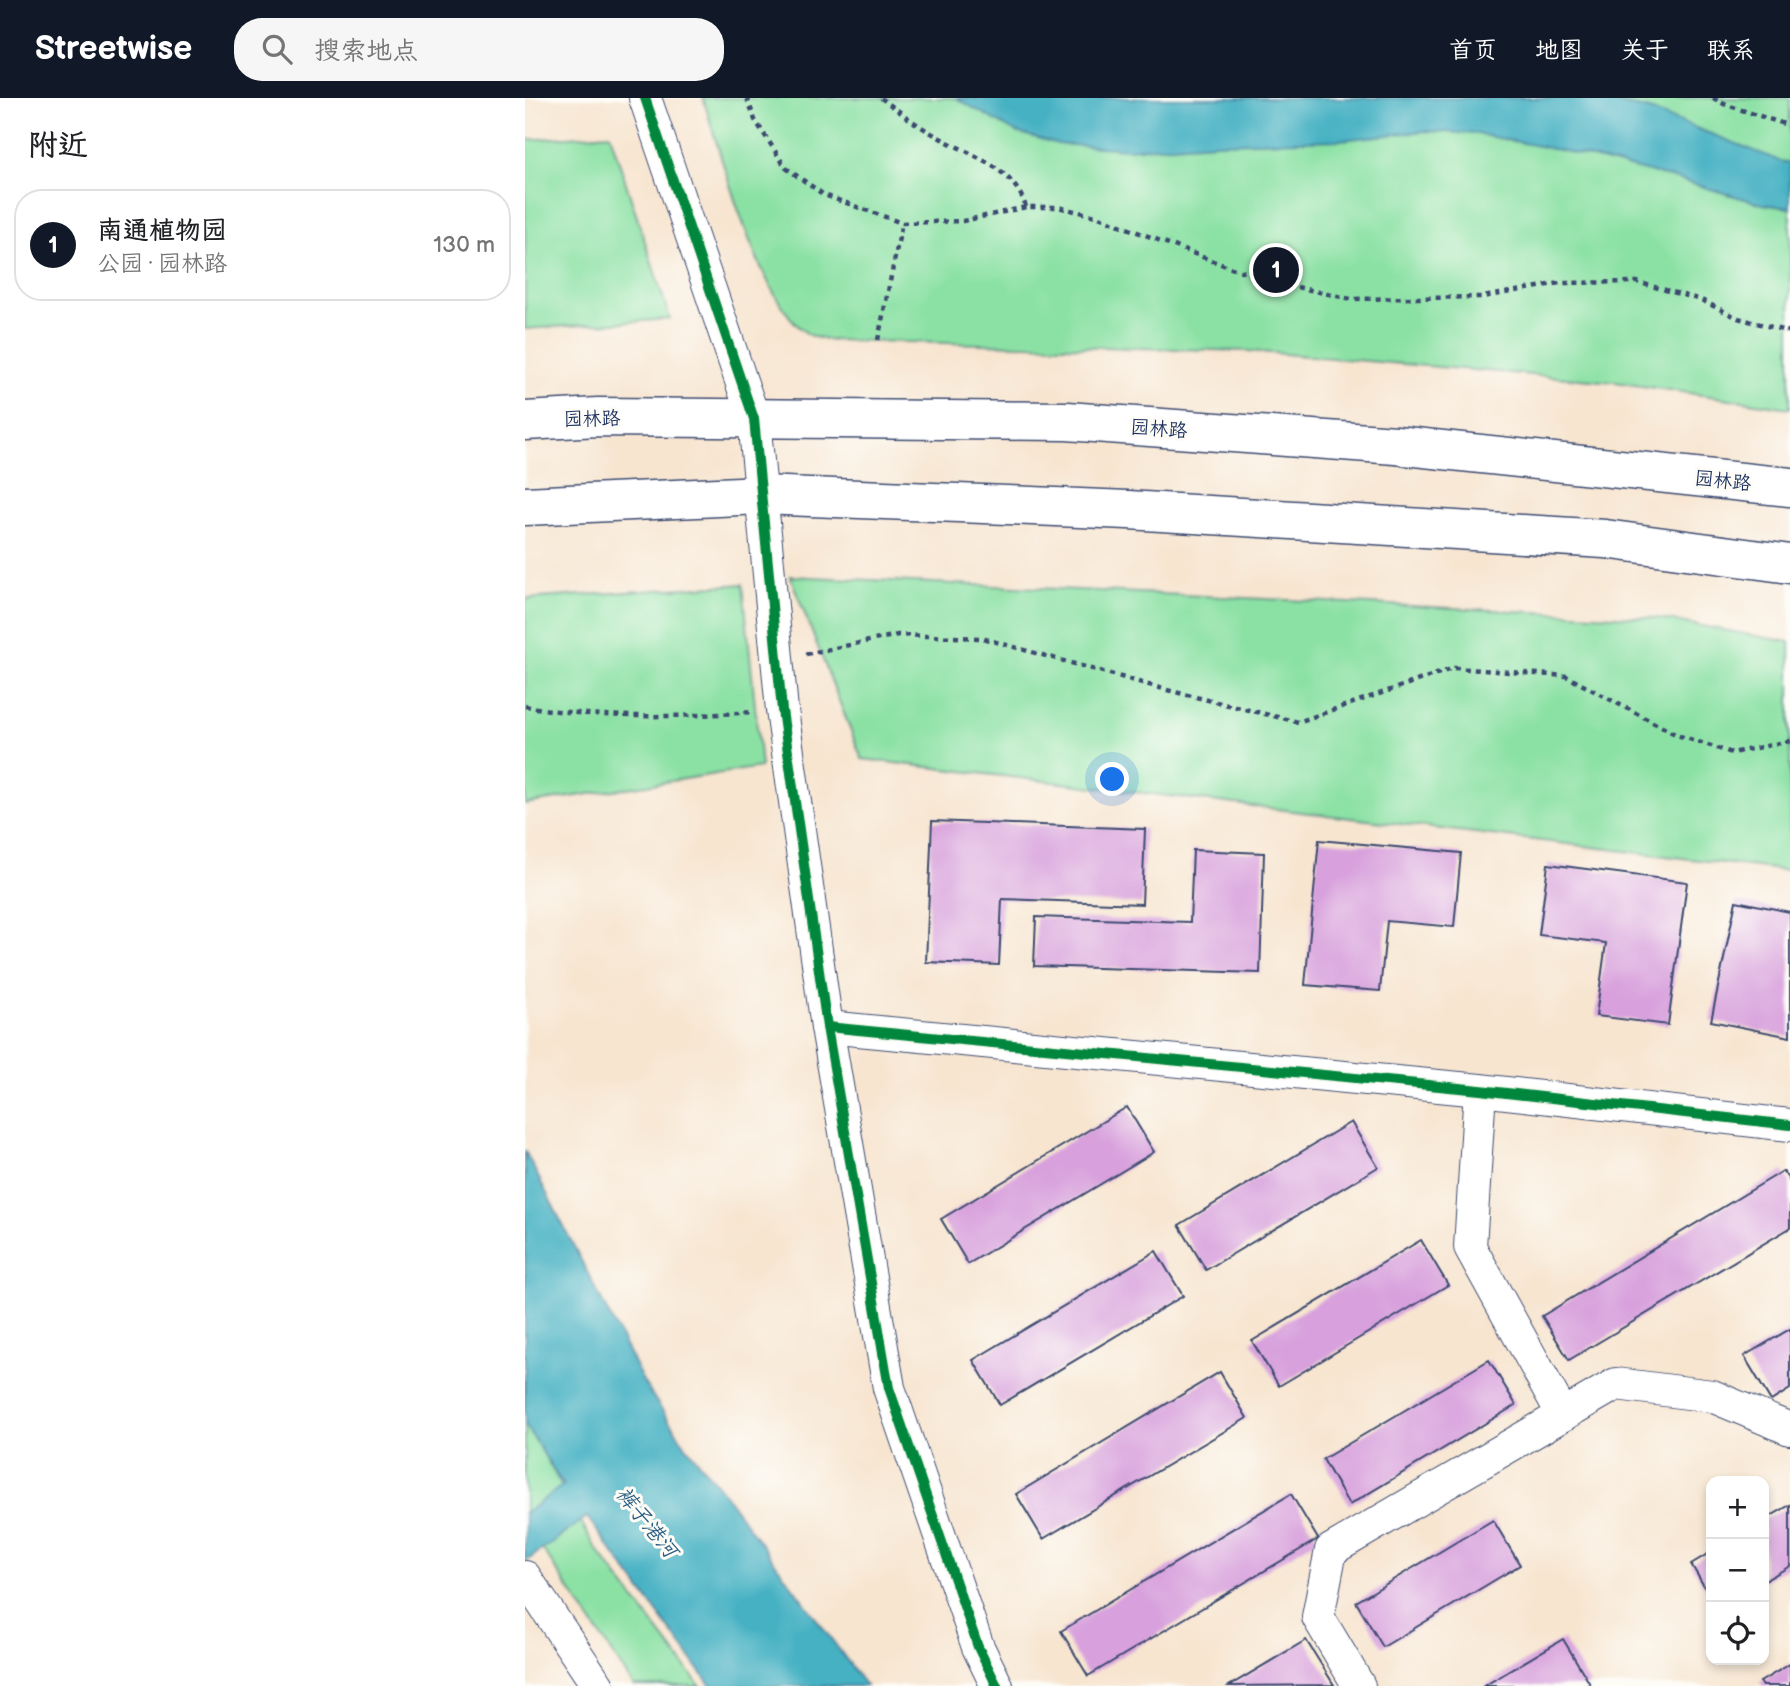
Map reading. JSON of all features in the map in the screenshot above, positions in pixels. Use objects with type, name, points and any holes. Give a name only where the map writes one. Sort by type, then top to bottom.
[{"type":"main road","name":"园林路","points":[[525,421],[599,417],[1080,422],[1396,445],[1790,487]]},
{"type":"main road","points":[[525,506],[761,495],[1128,510],[1605,539],[1790,564]]},
{"type":"street","points":[[645,98],[754,419],[782,710],[827,1027],[889,1388],[978,1647],[997,1686]]},
{"type":"street","points":[[827,1027],[1480,1090],[1790,1125]]},
{"type":"street","points":[[1480,1090],[1470,1247],[1563,1415]]},
{"type":"street","points":[[1359,1686],[1318,1617],[1331,1550],[1616,1384],[1712,1396],[1790,1430]]},
{"type":"street","points":[[525,1577],[598,1686]]},
{"type":"path","points":[[747,98],[755,120],[786,168],[824,195],[902,223],[963,221],[1026,207],[1058,207],[1096,216],[1231,268],[1351,299],[1483,297],[1560,283],[1637,282],[1701,299],[1738,318],[1790,332]]},
{"type":"path","points":[[881,98],[934,135],[976,155],[999,170],[1021,192],[1026,207]]},
{"type":"path","points":[[1713,98],[1790,126]]},
{"type":"path","points":[[877,340],[902,223]]},
{"type":"path","points":[[778,660],[898,635],[982,638],[1167,690],[1298,722],[1454,668],[1566,676],[1677,735],[1732,752],[1790,741]]},
{"type":"path","points":[[525,705],[567,713],[643,716],[696,716],[782,710]]},
{"type":"green space","points":[[703,98],[1790,98],[1790,408],[1615,382],[1248,351],[817,338],[794,322],[776,297],[760,265],[732,191]]},
{"type":"green space","points":[[610,134],[670,319],[525,329],[525,140]]},
{"type":"green space","points":[[790,576],[1657,618],[1790,642],[1790,871],[862,759]]},
{"type":"green space","points":[[743,584],[761,767],[525,804],[525,599]]},
{"type":"green space","points":[[525,1420],[595,1547],[700,1686],[634,1686],[525,1523]]},
{"type":"water","points":[[956,98],[1589,98],[1647,109],[1783,162],[1790,162],[1790,208],[1762,204],[1564,151],[1477,134],[1426,131],[1340,140],[1215,143],[1127,149],[1058,144],[1016,132]]},
{"type":"water","name":"裤子港河","points":[[525,1151],[644,1383],[683,1442],[866,1686],[711,1686],[587,1517],[525,1562],[525,1513],[563,1485],[525,1424]]},
{"type":"building","points":[[932,821],[1145,829],[1142,904],[1002,899],[999,965],[926,962]]},
{"type":"building","points":[[1319,840],[1461,853],[1454,927],[1387,921],[1380,991],[1305,985]]},
{"type":"building","points":[[1193,850],[1264,853],[1260,973],[1034,966],[1036,917],[1190,922]]},
{"type":"building","points":[[1548,864],[1687,882],[1668,1025],[1596,1016],[1606,943],[1539,935]]},
{"type":"building","points":[[1736,901],[1790,912],[1790,1037],[1711,1021]]},
{"type":"building","points":[[1127,1107],[1154,1152],[968,1264],[941,1219]]},
{"type":"building","points":[[1351,1122],[1378,1167],[1206,1270],[1179,1225]]},
{"type":"building","points":[[1783,1171],[1790,1182],[1790,1228],[1569,1360],[1542,1316]]},
{"type":"building","points":[[1421,1240],[1448,1285],[1279,1386],[1252,1341]]},
{"type":"building","points":[[1156,1251],[1183,1296],[1000,1405],[973,1360]]},
{"type":"building","points":[[1790,1329],[1790,1389],[1771,1401],[1744,1356]]},
{"type":"building","points":[[1489,1360],[1516,1405],[1349,1505],[1323,1459]]},
{"type":"building","points":[[1220,1372],[1247,1418],[1043,1539],[1016,1494]]},
{"type":"building","points":[[1291,1494],[1318,1539],[1088,1676],[1061,1631]]},
{"type":"building","points":[[1790,1505],[1790,1566],[1769,1578],[1769,1539],[1769,1517]]},
{"type":"building","points":[[1493,1520],[1520,1565],[1383,1647],[1356,1602]]},
{"type":"building","points":[[1706,1555],[1706,1590],[1691,1564]]},
{"type":"building","points":[[1563,1639],[1590,1684],[1484,1686]]},
{"type":"building","points":[[1306,1640],[1334,1685],[1229,1686]]},
{"type":"building","points":[[1790,1664],[1790,1686],[1763,1686],[1760,1682]]},
{"type":"cycle path","points":[[645,98],[754,419],[782,710],[827,1027],[889,1388],[978,1647],[997,1686]]},
{"type":"cycle path","points":[[827,1027],[1480,1090],[1790,1125]]},
{"type":"place","name":"南通植物园","points":[[1276,270]]}]
